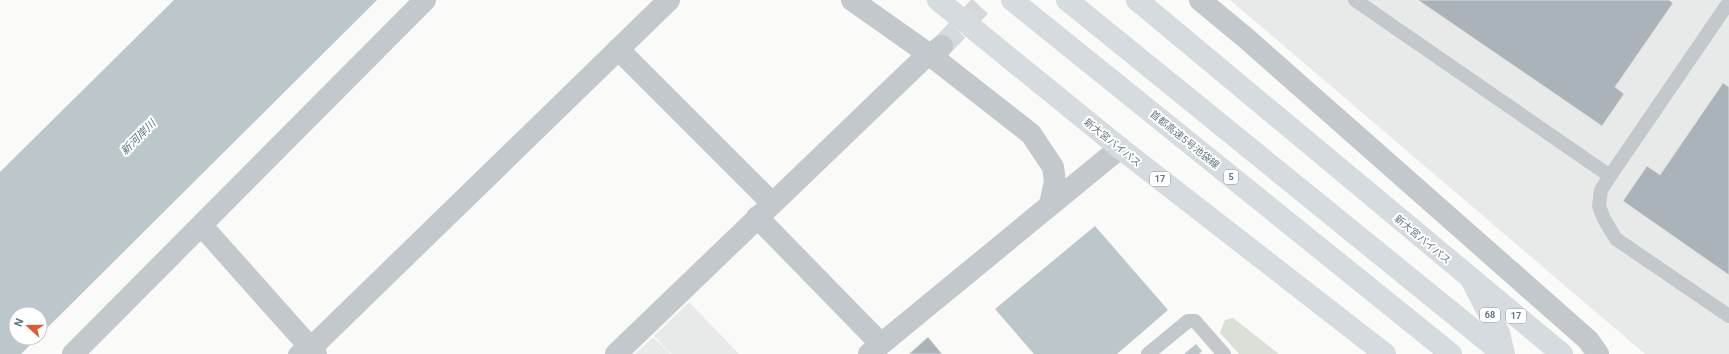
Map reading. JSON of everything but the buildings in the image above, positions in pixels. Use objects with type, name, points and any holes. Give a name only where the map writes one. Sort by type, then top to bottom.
[{"type":"main road","name":"新大宮バイパス","points":[[938,0],[1120,148],[1385,354]]},
{"type":"main road","name":"首都高速5号池袋線","points":[[1012,0],[1451,354]]},
{"type":"main road","points":[[1066,0],[1504,354]]},
{"type":"main road","name":"新大宮バイパス","points":[[1137,0],[1562,354]]},
{"type":"main road","name":"68","points":[[1471,279],[1499,333],[1504,354]]},
{"type":"street","points":[[73,354],[202,226],[425,0]]},
{"type":"street","points":[[202,226],[307,350],[669,0]]},
{"type":"street","points":[[852,0],[936,50],[1024,127],[1034,138],[1053,167],[1055,182],[1050,204]]},
{"type":"street","points":[[1200,0],[1247,39],[1588,340],[1598,354]]},
{"type":"street","points":[[618,49],[764,210],[875,349],[1120,148]]},
{"type":"street","points":[[616,354],[909,72],[936,50]]},
{"type":"lane","points":[[1355,0],[1610,176]]},
{"type":"lane","points":[[1727,9],[1610,176],[1601,190],[1599,206],[1604,219],[1616,239],[1729,316]]},
{"type":"lane","points":[[1148,354],[1188,320],[1196,321],[1224,354]]},
{"type":"shaded area","points":[[1230,0],[1729,0],[1729,354],[1645,354]]},
{"type":"shaded area","points":[[689,302],[739,354],[671,354],[654,336]]},
{"type":"shaded area","points":[[1233,318],[1279,354],[1239,354],[1220,333],[1225,320]]},
{"type":"shaded area","points":[[653,337],[670,354],[635,354]]},
{"type":"water","name":"新河岸川","points":[[174,0],[377,0],[48,327],[48,306],[8,306],[8,346],[29,346],[21,354],[0,354],[0,172]]},
{"type":"water","points":[[1095,226],[1168,310],[1117,354],[1034,354],[995,309]]},
{"type":"water","points":[[1196,344],[1202,351],[1199,354],[1184,354]]},
{"type":"tunnel","points":[[942,46],[986,0]]}]
